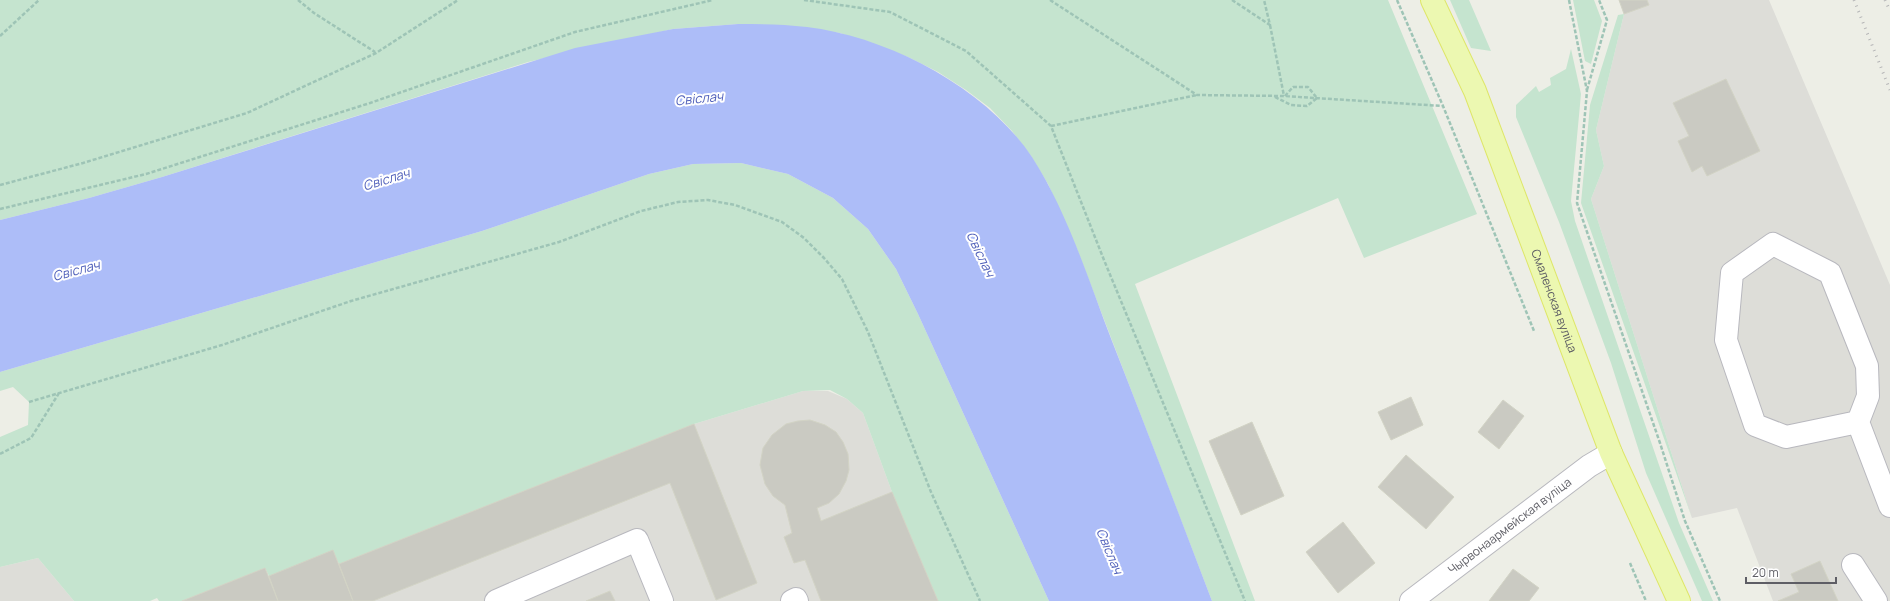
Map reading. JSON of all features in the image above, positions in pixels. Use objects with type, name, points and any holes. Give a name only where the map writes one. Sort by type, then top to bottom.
[{"type":"main road","name":"Смаленская вуліца","points":[[1432,0],[1475,91],[1611,453],[1679,601]]},
{"type":"street","points":[[1858,422],[1786,437],[1755,425],[1726,340],[1732,273],[1773,244],[1830,273],[1867,366],[1868,396],[1858,422],[1890,506]]},
{"type":"street","name":"Чырвонаармейская вуліца","points":[[1411,601],[1589,466],[1611,453]]},
{"type":"street","points":[[496,601],[637,540],[662,601]]},
{"type":"street","points":[[1853,565],[1876,601]]},
{"type":"street","points":[[792,601],[796,599],[797,601]]},
{"type":"path","points":[[0,36],[39,0]]},
{"type":"path","points":[[298,0],[314,13],[376,53]]},
{"type":"path","points":[[0,185],[83,163],[247,113],[376,53],[458,0]]},
{"type":"path","points":[[0,209],[153,172],[370,103],[575,32],[713,0]]},
{"type":"path","points":[[804,0],[890,12],[966,51],[1051,126],[1104,260],[1245,601]]},
{"type":"path","points":[[1050,0],[1197,95]]},
{"type":"path","points":[[1232,0],[1270,25]]},
{"type":"path","points":[[1264,0],[1284,96]]},
{"type":"path","points":[[1398,0],[1443,106],[1535,333]]},
{"type":"path","points":[[1568,0],[1587,91]]},
{"type":"path","points":[[1599,0],[1608,20],[1587,91],[1577,203],[1660,443],[1684,521],[1720,601]]},
{"type":"path","points":[[1284,96],[1293,87],[1308,87],[1317,98]]},
{"type":"path","points":[[1051,126],[1197,95],[1284,96],[1443,106]]},
{"type":"path","points":[[1273,96],[1291,105],[1307,106],[1317,98]]},
{"type":"path","points":[[30,402],[222,344],[351,301],[559,242],[641,211],[685,202],[708,200],[735,206],[782,222],[804,238],[842,279],[868,332],[930,492],[980,601]]},
{"type":"path","points":[[0,454],[31,438],[59,393]]},
{"type":"path","points":[[1628,558],[1646,601]]},
{"type":"shaded area","points":[[1647,0],[1769,0],[1890,285],[1890,601],[1773,601],[1737,508],[1692,518],[1591,199],[1604,166],[1596,130],[1624,14],[1649,5]]},
{"type":"shaded area","points":[[803,391],[828,391],[847,399],[863,413],[892,492],[938,601],[182,601],[265,568],[269,576],[333,550],[339,564],[694,424]]},
{"type":"shaded area","points":[[38,558],[74,601],[0,601],[0,567]]},
{"type":"green space","points":[[0,0],[1388,0],[1477,214],[1364,258],[1338,198],[1135,284],[1255,601],[1212,601],[1077,249],[1048,184],[1031,156],[1012,131],[990,108],[938,72],[908,57],[840,33],[738,24],[673,29],[528,62],[162,177],[89,198],[0,220]]},
{"type":"green space","points":[[1450,0],[1469,0],[1491,51],[1471,48]]},
{"type":"green space","points":[[1573,0],[1594,0],[1602,21],[1591,64],[1585,61]]},
{"type":"green space","points":[[1624,14],[1596,130],[1604,166],[1591,199],[1692,518],[1581,203],[1590,105],[1618,15]]},
{"type":"green space","points":[[1571,49],[1581,94],[1571,201],[1575,221],[1679,523],[1713,601],[1702,601],[1646,473],[1611,363],[1559,222],[1516,117],[1516,105],[1536,86],[1539,92],[1551,85],[1550,78],[1566,69]]},
{"type":"green space","points":[[741,163],[788,174],[833,198],[868,229],[896,269],[918,314],[1049,601],[938,601],[892,492],[863,413],[847,399],[830,390],[803,391],[694,424],[339,564],[333,551],[269,576],[265,568],[182,601],[159,601],[157,598],[150,601],[74,601],[38,558],[0,567],[0,437],[28,425],[29,402],[13,387],[0,391],[0,372],[482,231],[649,174],[693,164]]},
{"type":"water","name":"Свіслач","points":[[738,24],[790,25],[807,27],[838,33],[870,42],[902,54],[933,70],[962,88],[989,109],[1012,132],[1032,157],[1045,178],[1067,223],[1212,601],[1049,601],[918,314],[896,269],[868,229],[833,198],[788,174],[741,163],[693,164],[649,174],[482,231],[0,372],[0,220],[89,198],[162,177],[575,48],[673,29]]},
{"type":"building","points":[[1619,0],[1647,0],[1649,5],[1624,14]]},
{"type":"building","points":[[1726,79],[1760,151],[1707,176],[1702,166],[1692,172],[1678,141],[1689,136],[1673,103]]},
{"type":"building","points":[[1411,397],[1423,425],[1391,440],[1378,412]]},
{"type":"building","points":[[1503,400],[1524,416],[1499,449],[1478,432]]},
{"type":"building","points":[[810,420],[825,425],[836,432],[843,442],[848,454],[849,470],[846,481],[839,494],[829,503],[817,508],[821,521],[892,492],[938,601],[821,601],[805,560],[794,563],[784,537],[792,533],[785,505],[773,496],[765,484],[760,465],[763,448],[772,435],[786,424]]},
{"type":"building","points":[[1252,422],[1284,496],[1241,515],[1209,441]]},
{"type":"building","points":[[694,424],[757,583],[716,600],[670,483],[373,601],[353,601],[339,564]]},
{"type":"building","points":[[1406,455],[1454,497],[1426,529],[1378,487]]},
{"type":"building","points":[[1343,522],[1375,563],[1338,593],[1306,552]]},
{"type":"building","points":[[333,550],[353,601],[278,601],[269,576]]},
{"type":"building","points":[[1820,561],[1838,601],[1778,601],[1799,592],[1791,574]]},
{"type":"building","points":[[265,568],[278,601],[182,601]]},
{"type":"building","points":[[1513,569],[1539,588],[1529,601],[1489,601]]},
{"type":"building","points":[[610,591],[615,601],[586,601]]},
{"type":"railway","points":[[1854,0],[1890,90]]},
{"type":"railway","points":[[1885,0],[1890,11]]}]
